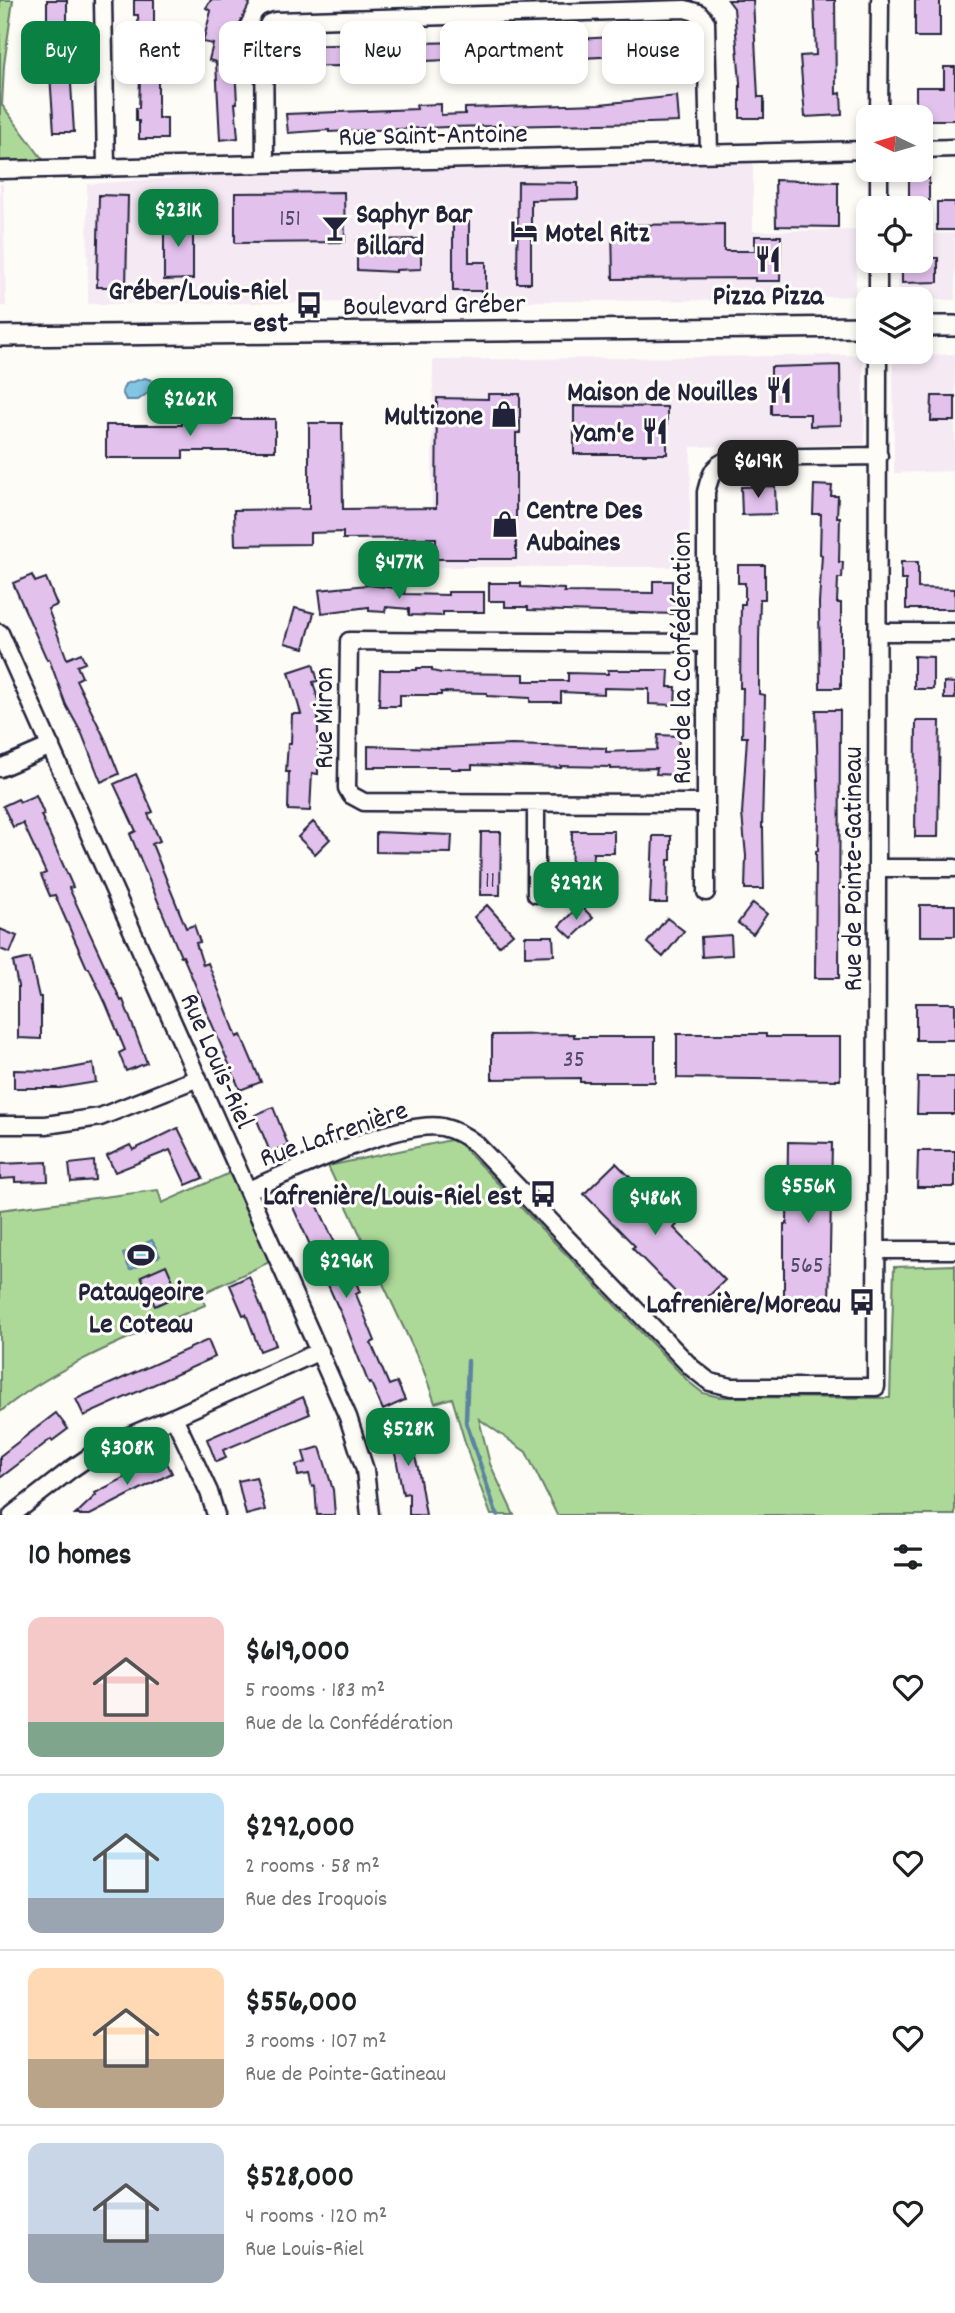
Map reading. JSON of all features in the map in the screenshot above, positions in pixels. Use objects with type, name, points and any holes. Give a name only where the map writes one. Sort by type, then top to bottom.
[{"type":"main road","points":[[933,326],[955,326]]},
{"type":"main road","name":"Boulevard Gréber","points":[[0,336],[856,327]]},
{"type":"street","points":[[103,0],[106,167]]},
{"type":"street","points":[[879,105],[880,0]]},
{"type":"street","points":[[265,163],[264,34],[269,23],[275,20],[685,9],[699,13],[706,22],[709,153]]},
{"type":"street","points":[[933,149],[955,148]]},
{"type":"street","name":"Rue Saint-Antoine","points":[[0,170],[856,150]]},
{"type":"street","name":"Rue de Pointe-Gatineau","points":[[876,1387],[878,364]]},
{"type":"street","name":"Rue de la Confédération","points":[[706,892],[706,492],[709,477],[715,467],[726,460],[738,458],[879,456]]},
{"type":"street","points":[[878,632],[955,632]]},
{"type":"street","name":"Rue Louis-Riel","points":[[0,633],[320,1351],[357,1443],[365,1470],[370,1515]]},
{"type":"street","name":"Rue Miron","points":[[706,643],[349,641],[347,788],[351,795],[364,802],[706,803]]},
{"type":"street","points":[[0,768],[51,746]]},
{"type":"street","points":[[536,803],[536,894]]},
{"type":"street","points":[[877,868],[955,868]]},
{"type":"street","points":[[0,1125],[67,1123],[100,1117],[198,1078]]},
{"type":"street","name":"Rue Lafrenière","points":[[248,1190],[326,1156],[397,1132],[433,1126],[455,1131],[476,1144],[692,1368],[710,1382],[731,1387],[876,1387]]},
{"type":"street","points":[[876,1250],[955,1250]]},
{"type":"street","points":[[12,1515],[89,1456],[126,1436],[174,1418],[320,1351]]},
{"type":"street","points":[[174,1418],[209,1492],[216,1515]]},
{"type":"shaded area","points":[[753,160],[753,231],[856,230],[855,296],[752,300],[88,304],[87,184],[233,174],[364,173]]},
{"type":"shaded area","points":[[0,184],[3,184],[6,306],[0,306]]},
{"type":"shaded area","points":[[955,233],[955,300],[933,300],[933,287],[898,287],[898,273],[933,273],[933,234]]},
{"type":"shaded area","points":[[955,354],[955,471],[894,473],[893,364],[933,364],[933,355]]},
{"type":"shaded area","points":[[856,355],[856,364],[863,364],[865,444],[691,447],[689,567],[431,567],[433,360]]},
{"type":"green space","points":[[0,0],[13,0],[4,65],[2,105],[50,169],[0,170]]},
{"type":"green space","points":[[455,1139],[689,1382],[703,1393],[719,1397],[890,1398],[894,1267],[955,1265],[955,1515],[557,1515],[526,1452],[479,1419],[490,1464],[514,1515],[491,1515],[470,1459],[452,1398],[435,1403],[423,1369],[328,1166]]},
{"type":"green space","points":[[239,1169],[278,1258],[201,1294],[205,1305],[72,1365],[22,1395],[0,1412],[0,1210],[158,1190],[162,1203]]},
{"type":"water","points":[[145,378],[151,380],[152,390],[138,400],[126,400],[122,392],[125,384]]},
{"type":"water","name":"Pataugeoire Le Coteau","points":[[152,1240],[160,1256],[130,1270],[123,1254]]},
{"type":"building","points":[[47,0],[67,0],[67,21],[47,21]]},
{"type":"building","points":[[134,0],[154,0],[154,21],[138,21],[138,15],[134,15]]},
{"type":"building","points":[[211,0],[244,0],[250,3],[241,21],[219,21],[219,84],[236,84],[238,138],[220,140],[216,62],[209,60],[213,44],[205,42],[211,11],[206,8]]},
{"type":"building","points":[[728,0],[753,0],[758,97],[764,97],[764,118],[740,118],[734,8]]},
{"type":"building","points":[[814,0],[835,0],[836,94],[841,93],[842,115],[805,117],[800,56],[816,55]]},
{"type":"building","points":[[915,0],[940,0],[940,37],[915,37]]},
{"type":"building","points":[[588,38],[602,38],[602,57],[588,58]]},
{"type":"building","points":[[426,43],[440,43],[440,60],[426,61]]},
{"type":"building","points":[[326,45],[340,45],[340,66],[326,66]]},
{"type":"building","points":[[944,67],[955,67],[955,120],[933,120],[933,105],[916,105],[916,87],[944,87]]},
{"type":"building","points":[[51,84],[71,84],[74,132],[54,132]]},
{"type":"building","points":[[140,84],[158,84],[158,118],[167,118],[167,139],[139,139],[136,108],[139,108]]},
{"type":"building","points":[[677,96],[679,122],[288,133],[286,114],[417,109],[416,105],[441,104],[441,115],[465,114],[465,108],[600,104]]},
{"type":"building","points":[[775,180],[838,182],[838,227],[776,226]]},
{"type":"building","name":"Motel Ritz","points":[[518,182],[578,183],[578,199],[531,200],[531,283],[517,283]]},
{"type":"building","points":[[909,182],[929,182],[929,196],[909,196]]},
{"type":"building","points":[[344,192],[345,242],[235,243],[235,193]]},
{"type":"building","points":[[99,195],[128,196],[126,287],[97,287]]},
{"type":"building","points":[[937,202],[955,202],[955,230],[937,230]]},
{"type":"building","points":[[164,219],[193,219],[193,279],[164,280]]},
{"type":"building","points":[[453,222],[469,222],[469,262],[486,262],[486,291],[453,291]]},
{"type":"building","points":[[724,224],[724,251],[755,251],[755,236],[781,236],[780,281],[755,281],[755,278],[613,279],[612,225]]},
{"type":"building","points":[[421,239],[421,269],[396,272],[357,270],[357,240]]},
{"type":"building","points":[[933,258],[938,258],[938,282],[902,283],[902,273],[933,273]]},
{"type":"building","points":[[840,365],[841,425],[810,426],[810,414],[771,414],[771,367]]},
{"type":"building","points":[[488,394],[520,394],[520,433],[516,433],[516,559],[436,559],[436,538],[343,539],[343,532],[310,533],[310,544],[235,545],[234,510],[309,509],[309,423],[342,423],[343,509],[436,508],[437,398],[488,399]]},
{"type":"building","points":[[932,396],[955,396],[955,421],[931,421]]},
{"type":"building","points":[[574,406],[667,407],[667,454],[574,454]]},
{"type":"building","points":[[182,414],[199,414],[199,419],[275,419],[275,451],[183,451],[183,458],[106,458],[106,425],[182,425]]},
{"type":"building","points":[[814,485],[832,486],[831,496],[838,496],[839,562],[843,562],[842,578],[838,578],[837,603],[841,603],[841,688],[820,688],[821,514],[813,514]]},
{"type":"building","points":[[775,486],[776,514],[742,515],[741,487]]},
{"type":"building","points":[[901,562],[918,562],[918,588],[955,589],[955,609],[906,609],[906,580],[901,580]]},
{"type":"building","points":[[738,565],[765,565],[765,599],[760,599],[759,640],[759,694],[765,695],[762,828],[764,889],[745,889],[746,856],[742,814],[747,737],[742,737],[743,688],[740,688],[741,604],[745,604],[745,583],[738,583]]},
{"type":"building","points":[[32,575],[35,582],[46,578],[57,605],[48,609],[67,659],[81,653],[85,663],[77,666],[82,677],[76,680],[119,774],[101,782],[82,734],[66,705],[49,659],[47,660],[13,583]]},
{"type":"building","points":[[653,581],[672,581],[672,599],[677,599],[677,614],[528,610],[528,607],[505,607],[505,601],[489,601],[489,583],[521,583],[521,587],[564,589],[564,592],[653,593]]},
{"type":"building","points":[[367,585],[405,589],[404,594],[484,592],[484,612],[443,612],[443,616],[409,615],[409,609],[386,607],[385,612],[369,611],[369,607],[322,613],[319,590]]},
{"type":"building","points":[[295,608],[314,613],[304,648],[285,643]]},
{"type":"building","points":[[914,656],[933,657],[933,689],[914,689]]},
{"type":"building","points":[[313,664],[318,681],[313,682],[318,700],[318,774],[312,773],[310,811],[288,810],[288,743],[291,743],[292,714],[301,714],[289,672]]},
{"type":"building","points":[[432,668],[432,671],[441,673],[524,674],[524,681],[568,681],[568,673],[608,674],[608,670],[669,670],[668,687],[676,687],[675,705],[649,704],[649,689],[604,688],[604,694],[561,692],[561,702],[530,702],[530,698],[487,696],[487,693],[441,692],[441,695],[400,695],[400,706],[379,706],[380,670]]},
{"type":"building","points":[[944,682],[955,683],[955,699],[944,699]]},
{"type":"building","points":[[816,710],[840,710],[839,978],[815,978],[816,851],[819,816]]},
{"type":"building","points":[[916,721],[940,721],[938,837],[915,837]]},
{"type":"building","points":[[658,735],[679,736],[677,775],[656,774],[657,768],[472,765],[472,769],[368,767],[368,746],[438,748],[512,745],[606,748],[606,752],[657,750]]},
{"type":"building","points":[[136,774],[153,812],[148,814],[160,841],[152,844],[186,928],[194,925],[200,942],[196,943],[203,965],[208,963],[237,1037],[241,1035],[261,1082],[240,1090],[130,834],[136,831],[114,784]]},
{"type":"building","points":[[36,795],[44,814],[41,815],[73,887],[69,888],[121,1001],[123,1000],[147,1063],[126,1071],[119,1053],[125,1050],[106,1004],[55,895],[50,896],[41,875],[46,873],[23,823],[13,827],[3,806]]},
{"type":"building","points":[[313,822],[330,839],[315,854],[298,837]]},
{"type":"building","points":[[572,831],[614,831],[614,853],[593,853],[592,895],[571,894]]},
{"type":"building","points":[[376,832],[452,835],[451,853],[376,852]]},
{"type":"building","points":[[481,832],[501,832],[500,895],[480,895]]},
{"type":"building","points":[[653,836],[671,836],[667,903],[650,903]]},
{"type":"building","points":[[753,903],[767,914],[753,934],[738,923]]},
{"type":"building","points":[[487,905],[513,934],[499,946],[474,917]]},
{"type":"building","points":[[580,905],[593,918],[572,938],[559,926]]},
{"type":"building","points":[[920,905],[955,905],[955,936],[920,936]]},
{"type":"building","points":[[667,918],[684,931],[663,957],[647,943]]},
{"type":"building","points":[[0,929],[17,936],[10,953],[0,949]]},
{"type":"building","points":[[731,935],[732,955],[702,957],[701,937]]},
{"type":"building","points":[[525,936],[553,936],[554,955],[525,956]]},
{"type":"building","points":[[30,958],[41,997],[41,1039],[18,1038],[18,986],[13,962]]},
{"type":"building","points":[[916,1003],[955,1003],[955,1040],[916,1040]]},
{"type":"building","points":[[574,1034],[574,1037],[655,1037],[655,1082],[580,1082],[580,1078],[492,1079],[492,1035]]},
{"type":"building","points":[[677,1034],[840,1037],[840,1080],[677,1078]]},
{"type":"building","points":[[93,1064],[96,1082],[60,1088],[14,1088],[14,1070],[56,1071]]},
{"type":"building","points":[[918,1077],[955,1077],[955,1114],[917,1114]]},
{"type":"building","points":[[273,1107],[288,1145],[270,1152],[255,1115]]},
{"type":"building","points":[[178,1128],[203,1178],[186,1185],[170,1150],[115,1172],[107,1156],[130,1145],[133,1150]]},
{"type":"building","points":[[788,1142],[832,1143],[829,1305],[784,1305]]},
{"type":"building","points":[[918,1151],[955,1151],[955,1187],[917,1187]]},
{"type":"building","points":[[94,1161],[95,1180],[71,1182],[69,1164]]},
{"type":"building","points":[[47,1162],[48,1181],[15,1182],[15,1178],[0,1179],[0,1164]]},
{"type":"building","points":[[616,1163],[677,1225],[674,1228],[725,1280],[694,1311],[584,1194]]},
{"type":"building","points":[[313,1196],[341,1256],[336,1258],[348,1283],[355,1280],[360,1292],[356,1294],[375,1341],[371,1343],[389,1385],[397,1382],[405,1400],[383,1410],[371,1383],[369,1384],[292,1205]]},
{"type":"building","points":[[166,1265],[179,1295],[155,1306],[141,1276]]},
{"type":"building","points":[[249,1276],[276,1345],[260,1351],[246,1314],[243,1315],[230,1285]]},
{"type":"building","points":[[208,1340],[215,1357],[84,1416],[76,1399]]},
{"type":"building","points":[[303,1397],[310,1414],[223,1450],[226,1458],[216,1462],[207,1439]]},
{"type":"building","points":[[56,1413],[68,1429],[0,1478],[0,1456]]},
{"type":"building","points":[[405,1421],[418,1468],[426,1515],[409,1515],[409,1493],[403,1494],[388,1426]]},
{"type":"building","points":[[320,1447],[333,1490],[335,1515],[317,1515],[315,1486],[312,1487],[309,1474],[298,1476],[296,1465],[306,1462],[303,1452]]},
{"type":"building","points":[[164,1457],[172,1473],[90,1515],[75,1515],[95,1493]]},
{"type":"building","points":[[256,1477],[265,1510],[246,1515],[238,1481]]},
{"type":"waterway","points":[[468,1361],[466,1422],[498,1515]]},
{"type":"place","name":"Saphyr Bar Billard","points":[[335,228]]},
{"type":"place","name":"Motel Ritz","points":[[524,231]]},
{"type":"place","name":"Pizza Pizza","points":[[768,259]]},
{"type":"place","name":"Gréber/Louis-Riel est","points":[[309,305]]},
{"type":"place","name":"Maison de Nouilles","points":[[779,390]]},
{"type":"place","name":"Multizone","points":[[504,414]]},
{"type":"place","name":"Yam'e","points":[[655,431]]},
{"type":"place","name":"Centre Des Aubaines","points":[[505,524]]},
{"type":"place","name":"Lafrenière/Louis-Riel est","points":[[543,1194]]},
{"type":"place","name":"Pataugeoire Le Coteau","points":[[141,1255]]},
{"type":"place","name":"Lafrenière/Moreau","points":[[862,1302]]}]
